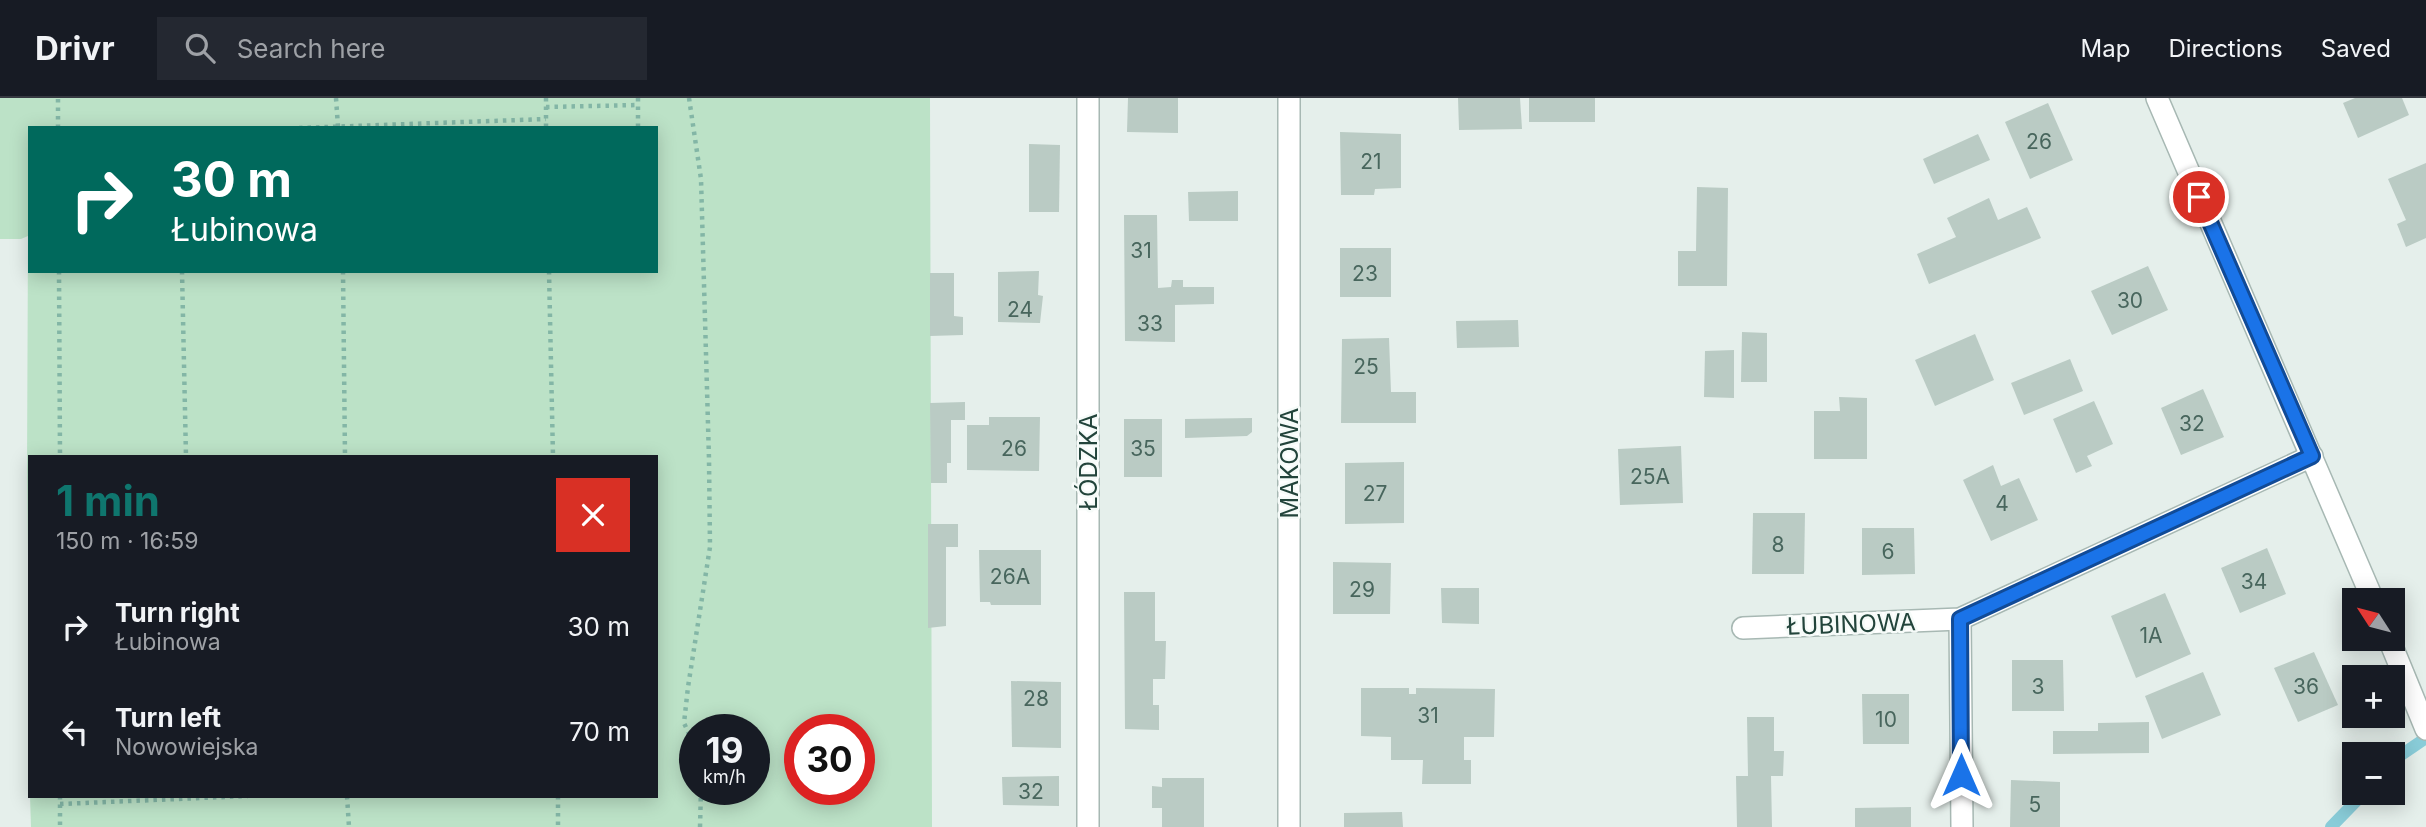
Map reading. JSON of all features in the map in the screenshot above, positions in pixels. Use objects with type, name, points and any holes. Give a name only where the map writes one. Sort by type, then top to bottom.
[{"type":"street","name":"ŁÓDZKA","points":[[1088,98],[1088,827]]},
{"type":"street","name":"MAKOWA","points":[[1289,98],[1289,827]]},
{"type":"street","points":[[2157,98],[2368,588]]},
{"type":"street","name":"ŁUBINOWA","points":[[1743,628],[1960,619],[2312,456]]},
{"type":"street","points":[[1960,619],[1962,827]]},
{"type":"street","points":[[2394,651],[2422,720]]},
{"type":"path","points":[[58,98],[58,126]]},
{"type":"path","points":[[336,98],[338,126]]},
{"type":"path","points":[[546,98],[547,126]]},
{"type":"path","points":[[638,98],[638,126]]},
{"type":"path","points":[[685,714],[710,547],[701,179],[689,98]]},
{"type":"path","points":[[546,107],[638,105]]},
{"type":"path","points":[[364,126],[546,119]]},
{"type":"path","points":[[58,273],[60,455]]},
{"type":"path","points":[[182,273],[186,455]]},
{"type":"path","points":[[343,273],[345,455]]},
{"type":"path","points":[[549,273],[553,455]]},
{"type":"path","points":[[60,798],[60,827]]},
{"type":"path","points":[[60,804],[201,798]]},
{"type":"path","points":[[347,798],[348,827]]},
{"type":"path","points":[[558,798],[558,827]]},
{"type":"path","points":[[701,805],[701,827]]},
{"type":"green space","points":[[0,98],[930,98],[932,827],[31,827],[30,798],[658,798],[658,455],[28,455],[28,557],[27,471],[28,236],[21,239],[0,239]]},
{"type":"building","points":[[1128,98],[1178,98],[1178,133],[1127,132]]},
{"type":"building","points":[[1458,98],[1520,98],[1522,129],[1459,130]]},
{"type":"building","points":[[1529,98],[1595,98],[1595,122],[1529,122]]},
{"type":"building","points":[[2355,98],[2402,98],[2409,115],[2358,138],[2343,103]]},
{"type":"building","points":[[2048,103],[2073,160],[2030,179],[2005,122]]},
{"type":"building","points":[[1340,132],[1401,134],[1401,188],[1375,189],[1374,195],[1341,195]]},
{"type":"building","points":[[1978,134],[1990,160],[1934,184],[1923,159]]},
{"type":"building","points":[[1029,144],[1060,145],[1059,212],[1029,212]]},
{"type":"building","points":[[2426,163],[2426,238],[2406,247],[2397,224],[2406,220],[2388,179]]},
{"type":"building","points":[[1697,187],[1728,188],[1727,286],[1678,286],[1678,251],[1696,251]]},
{"type":"building","points":[[1238,191],[1238,221],[1189,221],[1188,192]]},
{"type":"building","points":[[1989,198],[1998,220],[2027,207],[2041,238],[1929,284],[1917,254],[1956,237],[1947,218]]},
{"type":"building","points":[[1124,215],[1157,215],[1158,288],[1171,287],[1172,280],[1183,280],[1183,287],[1214,287],[1214,304],[1175,305],[1175,342],[1125,341]]},
{"type":"building","points":[[1340,248],[1391,248],[1391,297],[1340,297]]},
{"type":"building","points":[[2148,266],[2168,310],[2112,335],[2091,291]]},
{"type":"building","points":[[1039,271],[1038,295],[1043,296],[1040,323],[998,322],[998,272]]},
{"type":"building","points":[[930,273],[954,273],[954,316],[963,317],[963,335],[930,336]]},
{"type":"building","points":[[1518,320],[1519,347],[1457,348],[1456,321]]},
{"type":"building","points":[[1742,332],[1767,333],[1767,382],[1741,382]]},
{"type":"building","points":[[1975,334],[1994,380],[1935,406],[1915,360]]},
{"type":"building","points":[[1389,338],[1391,392],[1416,392],[1416,423],[1341,423],[1342,339]]},
{"type":"building","points":[[1734,350],[1734,398],[1704,397],[1705,351]]},
{"type":"building","points":[[2070,359],[2083,391],[2024,415],[2011,383]]},
{"type":"building","points":[[2203,389],[2224,437],[2181,455],[2161,408]]},
{"type":"building","points":[[1839,397],[1867,398],[1867,459],[1814,459],[1814,411],[1840,411]]},
{"type":"building","points":[[2094,401],[2113,444],[2087,456],[2092,466],[2076,473],[2053,419]]},
{"type":"building","points":[[965,402],[965,420],[951,420],[951,463],[947,463],[947,483],[931,483],[930,403]]},
{"type":"building","points":[[989,417],[1040,417],[1039,471],[967,470],[967,425],[989,425]]},
{"type":"building","points":[[1252,418],[1252,432],[1247,436],[1185,438],[1185,419]]},
{"type":"building","points":[[1124,419],[1162,419],[1162,477],[1124,477]]},
{"type":"building","points":[[1681,446],[1683,503],[1620,505],[1618,449]]},
{"type":"building","points":[[1404,462],[1404,523],[1345,524],[1345,463]]},
{"type":"building","points":[[1993,465],[2001,486],[2019,478],[2038,520],[1991,541],[1963,480]]},
{"type":"building","points":[[1753,513],[1805,513],[1804,574],[1752,574]]},
{"type":"building","points":[[928,524],[958,524],[958,547],[946,547],[946,626],[928,628]]},
{"type":"building","points":[[1862,528],[1914,528],[1915,574],[1862,575]]},
{"type":"building","points":[[2267,548],[2286,594],[2240,613],[2221,568]]},
{"type":"building","points":[[979,550],[1041,550],[1041,605],[991,605],[990,602],[980,602]]},
{"type":"building","points":[[1333,562],[1391,563],[1390,614],[1333,614]]},
{"type":"building","points":[[1441,588],[1479,588],[1479,624],[1442,623]]},
{"type":"building","points":[[1124,592],[1155,592],[1155,641],[1166,641],[1165,679],[1153,679],[1153,705],[1159,705],[1159,730],[1125,729]]},
{"type":"building","points":[[2165,593],[2191,654],[2136,678],[2111,616]]},
{"type":"building","points":[[2314,652],[2338,705],[2298,722],[2274,668]]},
{"type":"building","points":[[2012,660],[2063,660],[2064,711],[2012,711]]},
{"type":"building","points":[[2203,672],[2221,715],[2162,739],[2145,696]]},
{"type":"building","points":[[1011,681],[1061,682],[1061,748],[1012,747]]},
{"type":"building","points":[[1361,688],[1409,688],[1409,694],[1416,694],[1416,688],[1495,689],[1494,737],[1464,737],[1464,760],[1471,760],[1471,784],[1422,784],[1423,760],[1391,760],[1391,737],[1361,736]]},
{"type":"building","points":[[1862,694],[1909,694],[1909,744],[1863,744]]},
{"type":"building","points":[[1747,717],[1774,717],[1774,751],[1784,751],[1783,776],[1771,776],[1772,827],[1737,827],[1736,776],[1748,776]]},
{"type":"building","points":[[2149,722],[2149,753],[2053,754],[2053,731],[2098,731],[2098,723]]},
{"type":"building","points":[[1059,776],[1059,806],[1003,805],[1002,777]]},
{"type":"building","points":[[1162,778],[1204,778],[1204,827],[1162,827],[1162,808],[1152,808],[1152,786],[1162,787]]},
{"type":"building","points":[[2011,780],[2060,782],[2060,827],[2010,827]]},
{"type":"building","points":[[1911,807],[1911,827],[1855,827],[1855,808]]},
{"type":"building","points":[[1402,812],[1403,827],[1344,827],[1344,813]]},
{"type":"waterway","points":[[2405,752],[2426,738]]},
{"type":"waterway","points":[[2331,827],[2352,805]]},
{"type":"route","points":[[1961,775],[1960,619],[2312,456],[2199,197]]}]
